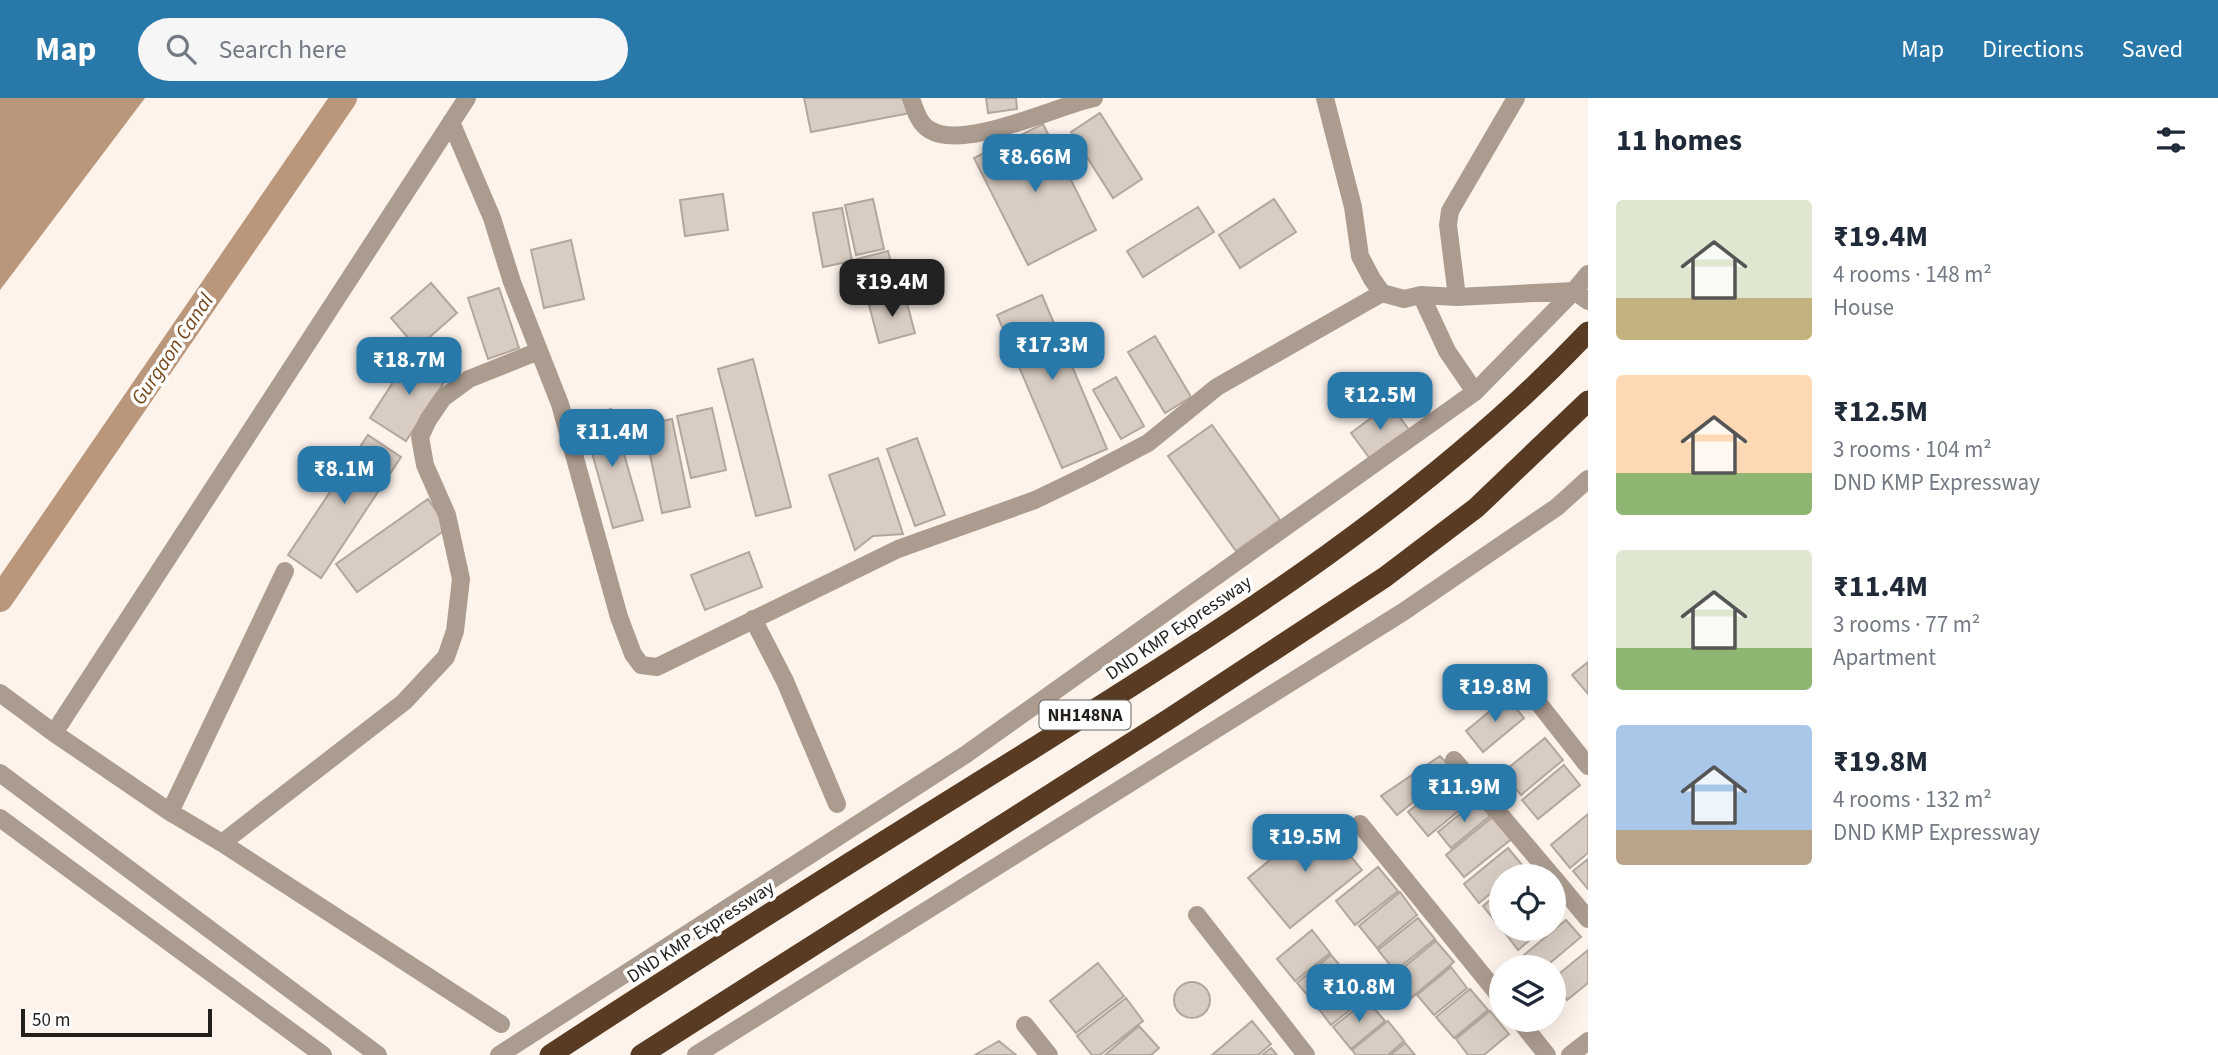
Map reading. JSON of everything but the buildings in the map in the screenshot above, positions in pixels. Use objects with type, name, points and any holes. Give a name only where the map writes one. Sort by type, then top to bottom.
[{"type":"highway","name":"DND KMP Expressway","points":[[550,1055],[708,951],[1148,676],[1359,534],[1426,481],[1546,376],[1588,332]]},
{"type":"highway","name":"NH148NA","points":[[641,1055],[1169,719],[1385,577],[1476,508],[1588,401]]},
{"type":"street","points":[[54,733],[467,98]]},
{"type":"street","points":[[911,98],[916,115],[930,130],[948,135],[967,135],[1002,128],[1094,98]]},
{"type":"street","points":[[1325,98],[1353,207],[1360,256],[1371,279],[1382,293],[1404,299],[1421,295],[1581,296]]},
{"type":"street","points":[[1457,297],[1448,225],[1450,211],[1516,98]]},
{"type":"street","points":[[451,122],[492,218],[512,282],[560,404],[619,617],[633,654],[641,665],[657,667],[898,549],[1035,500],[1089,474],[1148,443],[1217,387],[1382,293]]},
{"type":"street","points":[[499,1055],[965,755],[1475,392],[1581,296],[1588,274]]},
{"type":"street","points":[[1421,295],[1447,351],[1475,392]]},
{"type":"street","points":[[222,843],[404,702],[446,657],[455,631],[461,579],[447,514],[425,465],[421,437],[428,420],[443,398],[460,385],[539,351]]},
{"type":"street","points":[[696,1055],[1403,612],[1558,508],[1588,479]]},
{"type":"street","points":[[170,813],[285,571]]},
{"type":"street","points":[[753,619],[785,681],[837,804]]},
{"type":"street","points":[[0,692],[170,813],[222,843],[501,1024]]},
{"type":"street","points":[[1540,705],[1588,766]]},
{"type":"street","points":[[1454,760],[1541,864]]},
{"type":"street","points":[[0,774],[379,1055]]},
{"type":"street","points":[[0,818],[323,1055]]},
{"type":"street","points":[[1360,824],[1489,983]]},
{"type":"street","points":[[1566,893],[1588,919]]},
{"type":"street","points":[[1197,915],[1306,1055]]},
{"type":"street","points":[[1025,1024],[1049,1055]]},
{"type":"street","points":[[1529,1032],[1547,1055]]},
{"type":"street","points":[[1570,1055],[1588,1041]]},
{"type":"shaded area","points":[[0,98],[145,98],[0,290]]},
{"type":"waterway","name":"Gurgaon Canal","points":[[0,599],[344,98]]}]
